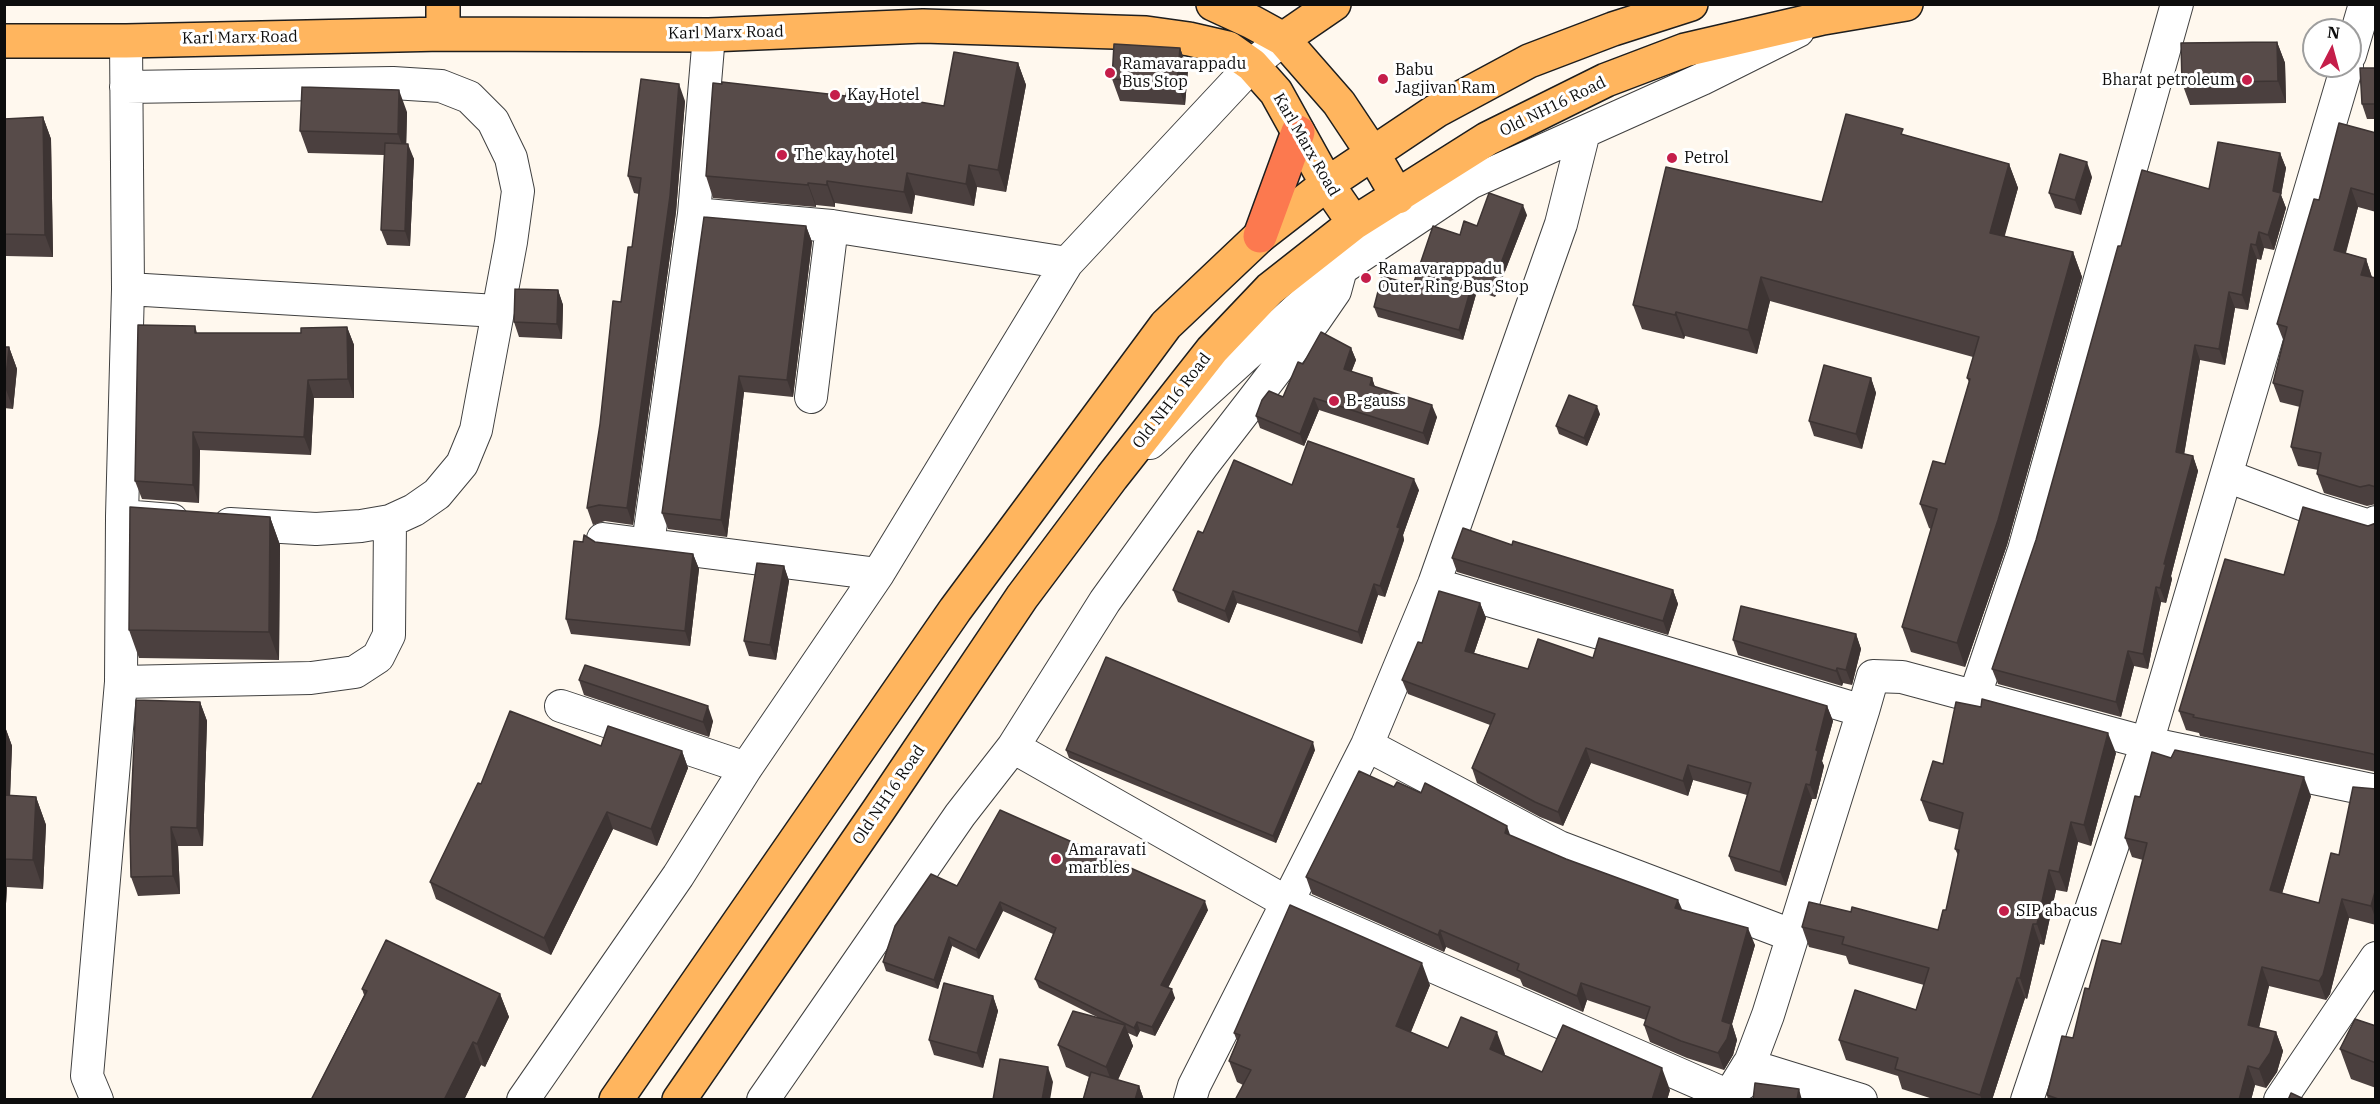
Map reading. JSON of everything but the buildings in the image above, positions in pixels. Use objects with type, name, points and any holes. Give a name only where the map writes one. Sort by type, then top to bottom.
[{"type":"highway","points":[[1260,236],[1299,132]]},
{"type":"main road","points":[[1213,4],[1282,39],[1339,103],[1398,197]]},
{"type":"main road","points":[[1282,39],[1335,4]]},
{"type":"main road","points":[[616,1100],[955,610],[1166,325],[1260,236],[1327,184],[1436,111],[1529,61],[1613,29],[1691,4]]},
{"type":"main road","name":"Old NH16 Road","points":[[678,1100],[878,811],[1022,597],[1112,477],[1212,350],[1270,289],[1354,223],[1487,139],[1606,80],[1685,50],[1823,18],[1906,4]]},
{"type":"main road","name":"Karl Marx Road","points":[[4,41],[126,41],[443,19],[709,35],[923,26],[1146,33],[1189,39],[1228,48],[1252,65],[1276,92],[1327,184],[1354,223]]},
{"type":"street","points":[[1974,698],[2024,550],[2177,4]]},
{"type":"street","points":[[1112,477],[1341,269],[1470,183],[1702,79],[1823,18]]},
{"type":"street","points":[[648,544],[694,214],[709,35]]},
{"type":"street","points":[[524,1100],[678,876],[746,768],[878,574],[1067,263],[1252,65],[1282,39]]},
{"type":"street","points":[[97,1100],[87,1076],[121,682],[122,516],[128,289],[126,41]]},
{"type":"street","points":[[2026,1100],[2147,743],[2343,78]]},
{"type":"street","points":[[122,516],[316,529],[361,526],[390,521],[414,510],[437,494],[462,464],[476,430],[511,242],[518,190],[512,158],[493,121],[469,97],[441,86],[393,83],[126,87]]},
{"type":"street","points":[[1190,1100],[1194,1086],[1367,745],[1434,584],[1561,224],[1584,132]]},
{"type":"street","points":[[694,214],[832,226],[1067,263]]},
{"type":"street","points":[[811,396],[832,226]]},
{"type":"street","points":[[763,1100],[960,815],[1013,747],[1105,601],[1203,465],[1335,291],[1341,269]]},
{"type":"street","points":[[128,289],[497,311]]},
{"type":"street","points":[[2227,476],[2315,509],[2373,527],[2376,522]]},
{"type":"street","points":[[121,682],[311,678],[355,672],[378,657],[389,636],[390,521]]},
{"type":"street","points":[[603,538],[878,574]]},
{"type":"street","points":[[1434,584],[1863,711]]},
{"type":"street","points":[[1737,1100],[1768,1015],[1873,676],[1902,677],[2147,743],[2376,792]]},
{"type":"street","points":[[561,706],[746,768]]},
{"type":"street","points":[[1367,745],[1559,848],[1791,935]]},
{"type":"street","points":[[1013,747],[1288,903],[1729,1096],[1748,1065]]},
{"type":"street","points":[[2280,1100],[2371,976]]},
{"type":"street","points":[[1748,1065],[1862,1100]]},
{"type":"place","name":"Ramavarappadu Bus Stop","points":[[1110,73]]},
{"type":"place","name":"Babu Jagjivan Ram","points":[[1383,79]]},
{"type":"place","name":"Bharat petroleum","points":[[2247,80]]},
{"type":"place","name":"Kay Hotel","points":[[835,95]]},
{"type":"place","name":"The kay hotel","points":[[782,155]]},
{"type":"place","name":"Petrol","points":[[1672,158]]},
{"type":"place","name":"Ramavarappadu Outer Ring Bus Stop","points":[[1366,278]]},
{"type":"place","name":"B-gauss","points":[[1334,401]]},
{"type":"place","name":"Amaravati marbles","points":[[1056,859]]},
{"type":"place","name":"SIP abacus","points":[[2004,911]]}]
